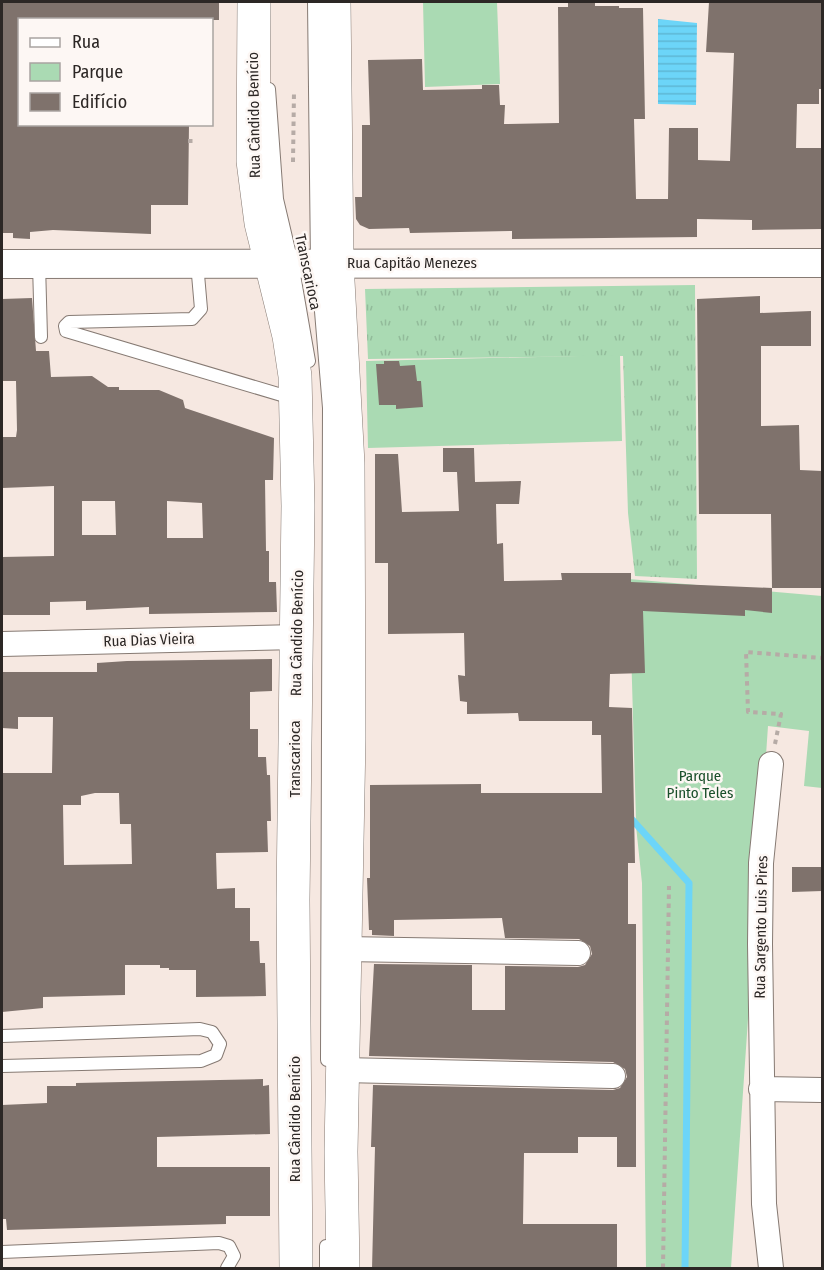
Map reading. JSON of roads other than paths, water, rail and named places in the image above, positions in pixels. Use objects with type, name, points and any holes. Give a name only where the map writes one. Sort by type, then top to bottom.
[{"type":"main road","name":"Rua Cândido Benício","points":[[296,1269],[293,900],[303,387],[289,336],[304,263],[334,2]]},
{"type":"main road","name":"Rua Cândido Benício","points":[[260,13],[253,161],[261,223],[304,263],[343,335],[348,476],[349,738],[344,949],[335,1069],[341,1152],[344,1269]]},
{"type":"street","name":"Rua Capitão Menezes","points":[[2,264],[822,262]]},
{"type":"street","name":"Rua Dias Vieira","points":[[2,644],[297,637]]},
{"type":"street","name":"Rua Sargento Luis Pires","points":[[771,764],[761,863],[761,1089],[764,1204],[771,1269]]},
{"type":"street","points":[[344,949],[578,952]]},
{"type":"street","points":[[335,1069],[613,1076]]},
{"type":"street","points":[[761,1089],[822,1089]]},
{"type":"lane","points":[[260,13],[267,2]]},
{"type":"lane","name":"Transcarioca","points":[[315,2],[304,263],[329,408],[335,1069]]},
{"type":"lane","name":"Transcarioca","points":[[268,78],[277,199],[304,263]]},
{"type":"lane","points":[[196,263],[201,309],[192,320],[69,322],[64,326],[66,331],[303,387]]},
{"type":"lane","points":[[39,264],[41,336]]},
{"type":"lane","points":[[310,560],[311,480]]},
{"type":"lane","points":[[2,1036],[200,1029],[212,1032],[220,1044],[216,1055],[201,1061],[2,1066]]},
{"type":"lane","points":[[307,1052],[307,1269]]},
{"type":"lane","points":[[326,1269],[327,1234]]},
{"type":"lane","points":[[2,1252],[219,1243],[229,1246],[234,1256],[227,1269]]},
{"type":"water","points":[[658,19],[697,23],[696,105],[658,104]]},
{"type":"waterway","points":[[628,815],[689,883],[685,1268]]},
{"type":"park label","name":"Parque Pinto Teles","points":[[700,784]]}]
